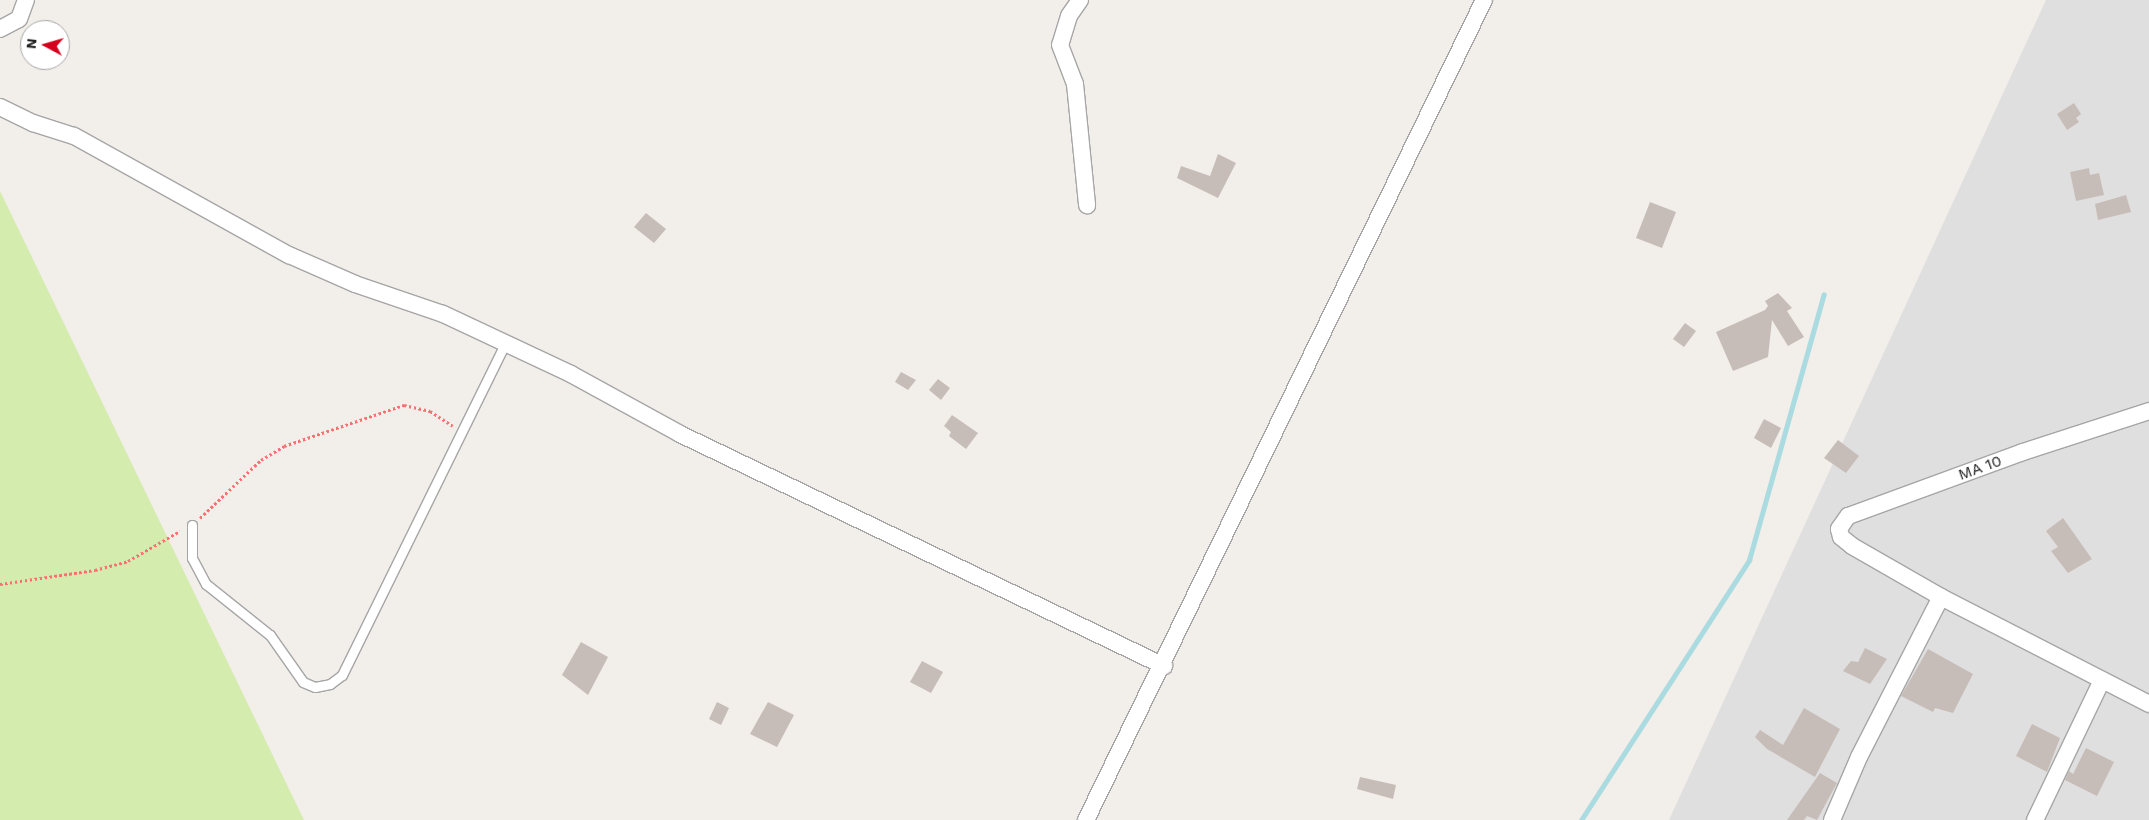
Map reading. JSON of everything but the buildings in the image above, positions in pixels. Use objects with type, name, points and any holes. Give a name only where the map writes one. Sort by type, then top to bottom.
[{"type":"street","points":[[0,29],[19,19],[26,0]]},
{"type":"street","points":[[1080,0],[1069,16],[1060,45],[1075,84],[1087,205]]},
{"type":"street","points":[[1086,820],[1164,666],[1484,0]]},
{"type":"street","points":[[0,107],[33,123],[74,136],[289,255],[355,284],[444,314],[622,399],[680,434],[1164,666]]},
{"type":"street","name":"MA 10","points":[[1941,597],[1852,546],[1841,537],[1839,529],[1848,516],[2023,452],[2149,411]]},
{"type":"street","points":[[1832,820],[1866,742],[1941,597],[2149,704]]},
{"type":"street","points":[[2035,820],[2102,680]]},
{"type":"lane","points":[[192,525],[192,558],[206,584],[270,635],[303,682],[316,687],[330,684],[342,675],[505,344]]},
{"type":"path","points":[[0,584],[95,570],[128,561],[192,525],[215,507],[261,460],[284,446],[404,406],[430,411],[462,431]]},
{"type":"shaded area","points":[[2046,0],[2149,0],[2149,820],[1669,820]]},
{"type":"green space","points":[[0,191],[304,820],[0,820]]},
{"type":"waterway","points":[[1581,820],[1749,560],[1824,294]]}]
